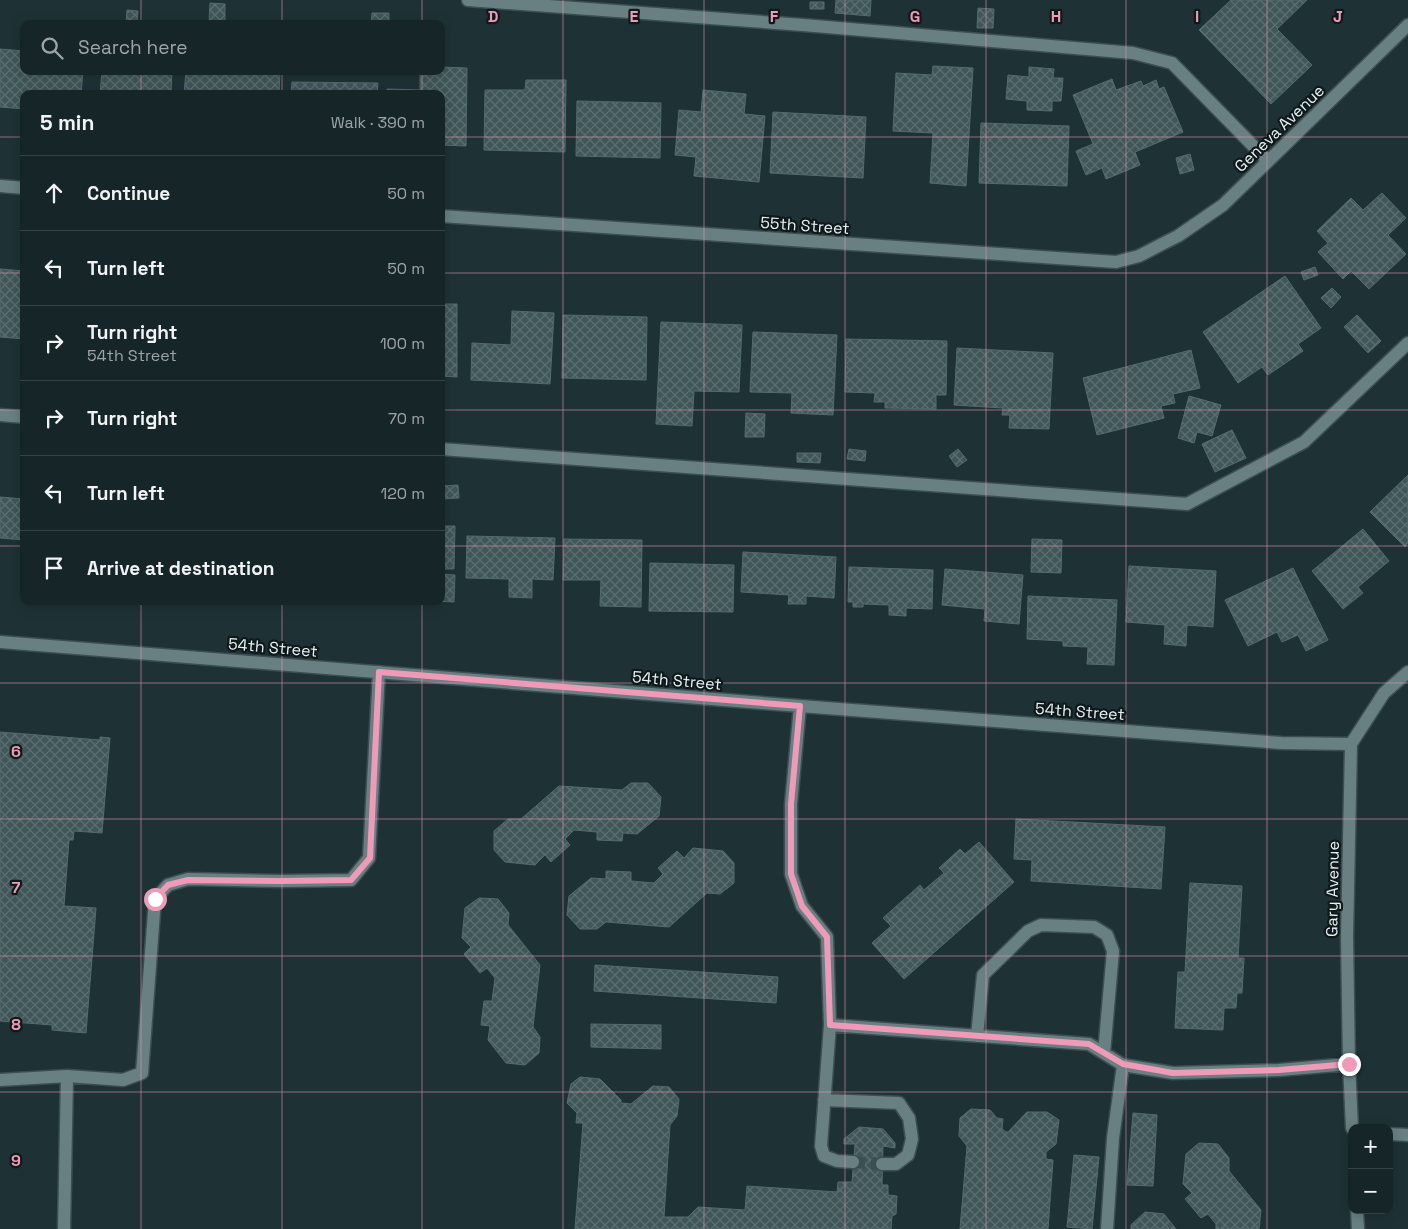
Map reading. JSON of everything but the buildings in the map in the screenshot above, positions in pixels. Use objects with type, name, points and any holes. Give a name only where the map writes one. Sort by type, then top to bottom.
[{"type":"street","points":[[468,0],[1133,53],[1172,63],[1268,162]]},
{"type":"street","name":"Geneva Avenue","points":[[1164,243],[1178,236],[1223,206],[1408,25]]},
{"type":"street","points":[[0,186],[20,188]]},
{"type":"street","name":"55th Street","points":[[445,216],[1116,262],[1139,256],[1164,243]]},
{"type":"street","points":[[445,449],[1187,504],[1304,442],[1408,343]]},
{"type":"street","points":[[0,415],[20,417]]},
{"type":"street","name":"54th Street","points":[[0,642],[1281,743],[1351,744]]},
{"type":"street","points":[[0,1080],[68,1076],[123,1080],[142,1072],[155,899],[168,885],[188,880],[351,880],[370,858],[379,672]]},
{"type":"street","points":[[1351,744],[1384,693],[1408,672]]},
{"type":"street","points":[[800,706],[791,804],[791,874],[802,906],[827,937],[830,1025],[821,1146],[824,1156],[837,1161],[853,1162]]},
{"type":"street","name":"Gary Avenue","points":[[1351,744],[1347,937],[1352,1124]]},
{"type":"street","points":[[977,1036],[983,974],[1028,930],[1041,925],[1094,927],[1108,935],[1113,951],[1104,1053]]},
{"type":"street","points":[[830,1025],[1089,1044],[1123,1064],[1173,1073],[1279,1070],[1349,1064]]},
{"type":"street","points":[[1107,1229],[1113,1138],[1123,1064]]},
{"type":"street","points":[[64,1229],[68,1076]]},
{"type":"street","points":[[824,1100],[899,1103],[910,1118],[912,1139],[908,1155],[896,1164],[882,1164]]},
{"type":"street","points":[[1393,1134],[1408,1135]]},
{"type":"street","points":[[1357,1214],[1358,1229]]},
{"type":"tunnel","points":[[853,1162],[882,1164]]},
{"type":"route","points":[[155,899],[168,885],[188,880],[351,880],[370,858],[379,672],[800,706],[791,804],[791,874],[802,906],[827,937],[830,1025],[1089,1044],[1123,1064],[1173,1073],[1279,1070],[1349,1064]]}]
